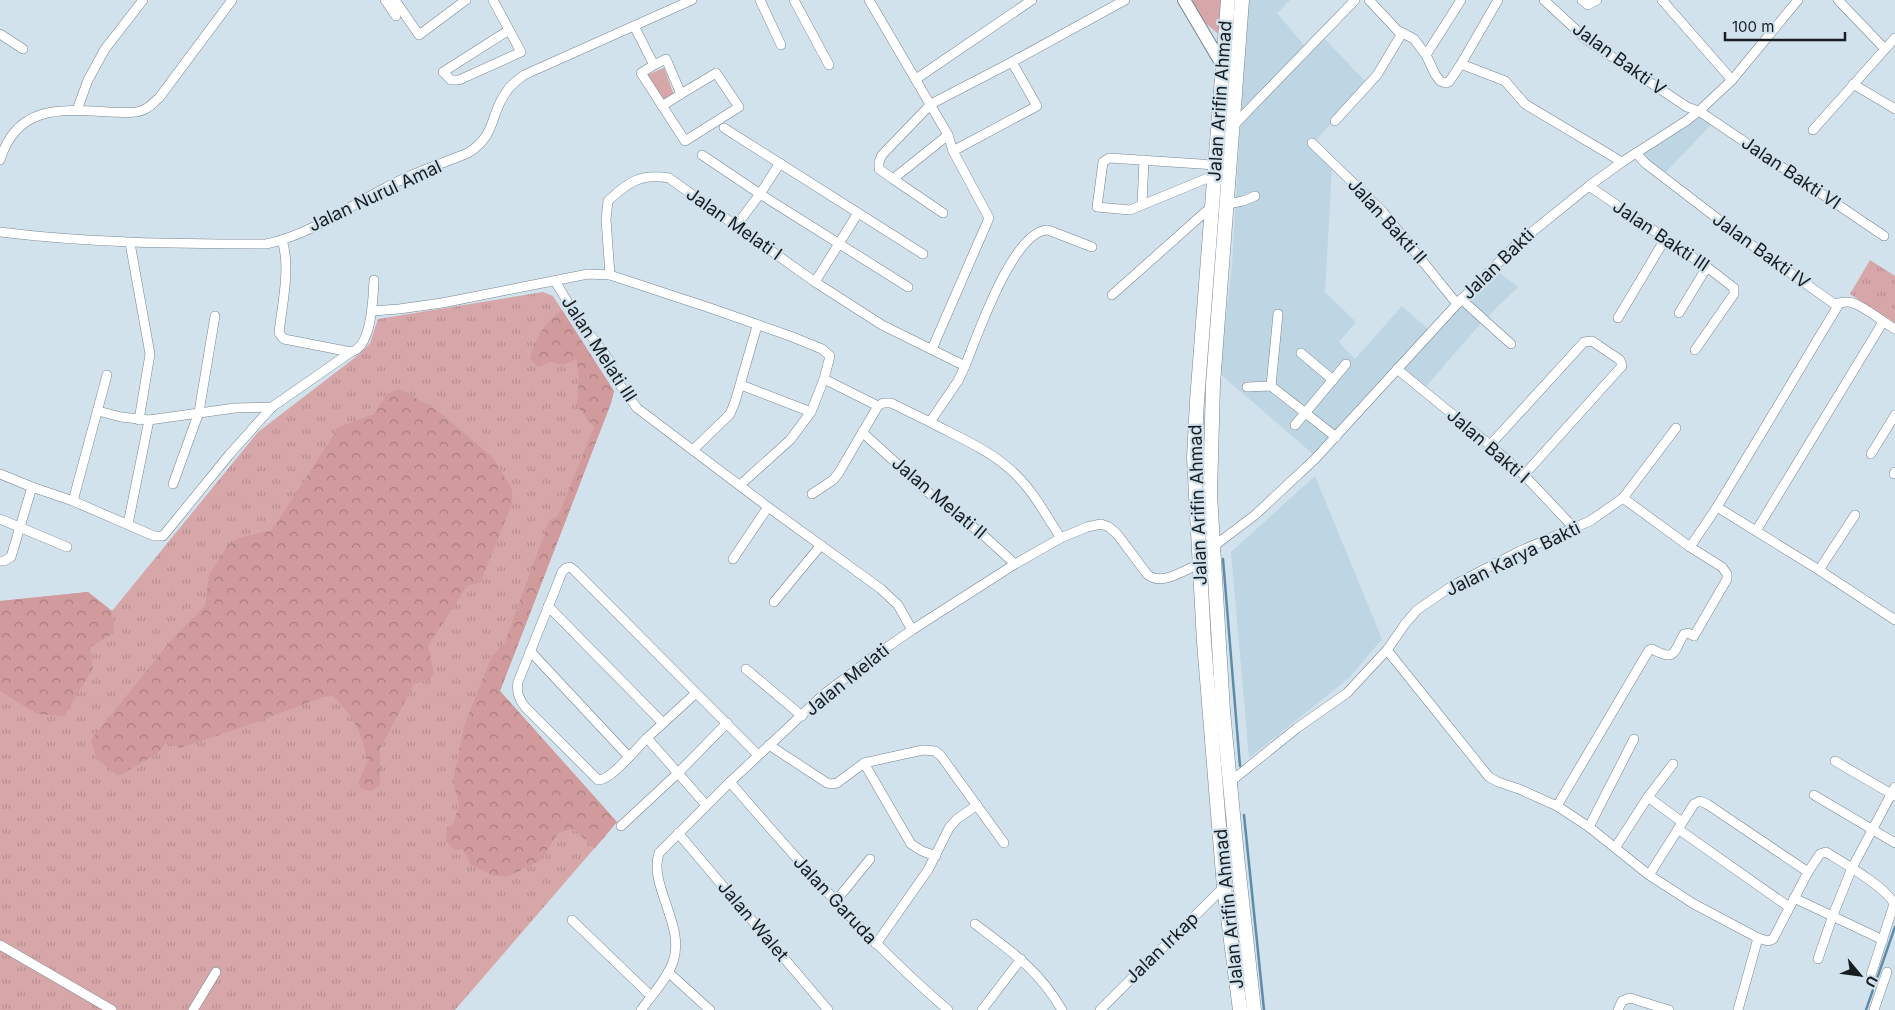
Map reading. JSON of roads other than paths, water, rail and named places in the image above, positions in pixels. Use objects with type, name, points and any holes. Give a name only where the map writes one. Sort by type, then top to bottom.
[{"type":"main road","points":[[1184,0],[1223,66]]},
{"type":"main road","name":"Jalan Arifin Ahmad","points":[[1228,0],[1194,458],[1204,652],[1230,857],[1254,1010]]},
{"type":"main road","name":"Jalan Arifin Ahmad","points":[[1240,1010],[1224,887],[1230,857],[1230,782],[1223,711],[1210,494],[1210,457],[1242,0]]},
{"type":"main road","points":[[1205,296],[1220,296]]},
{"type":"street","points":[[77,110],[88,80],[105,49],[143,0]]},
{"type":"street","points":[[0,160],[4,145],[20,124],[30,118],[49,113],[77,110],[138,112],[148,108],[158,98],[232,0]]},
{"type":"street","points":[[385,0],[396,16]]},
{"type":"street","points":[[395,0],[419,35],[466,0]]},
{"type":"street","points":[[493,0],[522,52],[459,80],[451,80],[443,72],[509,30]]},
{"type":"street","name":"Jalan Nurul Amal","points":[[0,232],[49,238],[130,243],[266,244],[282,240],[340,214],[388,186],[468,153],[487,136],[507,90],[524,75],[692,0]]},
{"type":"street","points":[[760,0],[781,45]]},
{"type":"street","points":[[794,0],[829,65]]},
{"type":"street","points":[[870,0],[948,135],[953,151],[989,218],[932,349]]},
{"type":"street","points":[[916,79],[1032,0]]},
{"type":"street","points":[[943,213],[879,169],[880,159],[931,104],[1124,0]]},
{"type":"street","points":[[1234,125],[1355,0]]},
{"type":"street","points":[[1369,0],[1399,32],[1407,34],[1414,39],[1426,55],[1435,74],[1444,83],[1450,80],[1461,64],[1498,0]]},
{"type":"street","points":[[1426,55],[1460,0]]},
{"type":"street","name":"Jalan Bakti V","points":[[1544,0],[1587,40],[1687,107],[1698,111]]},
{"type":"street","points":[[1582,0],[1588,5],[1597,0]]},
{"type":"street","points":[[1662,0],[1732,80]]},
{"type":"street","name":"Jalan Bakti","points":[[1214,546],[1255,515],[1315,459],[1459,301],[1537,226],[1622,162],[1686,121],[1732,80],[1798,0]]},
{"type":"street","points":[[1838,0],[1885,49]]},
{"type":"street","points":[[634,26],[654,65]]},
{"type":"street","points":[[1335,121],[1377,75],[1401,35],[1399,32]]},
{"type":"street","points":[[0,34],[23,49]]},
{"type":"street","points":[[1813,130],[1895,38]]},
{"type":"street","points":[[662,106],[716,73],[739,107],[685,142],[662,106],[641,73],[666,59],[681,94]]},
{"type":"street","points":[[953,151],[1037,106],[1012,62]]},
{"type":"street","points":[[1461,64],[1505,81],[1526,104],[1622,162]]},
{"type":"street","points":[[1853,84],[1895,109]]},
{"type":"street","name":"Jalan Bakti VI","points":[[1698,111],[1884,236]]},
{"type":"street","points":[[724,128],[923,254]]},
{"type":"street","points":[[893,178],[948,135]]},
{"type":"street","name":"Jalan Bakti II","points":[[1312,143],[1383,212],[1459,301],[1511,344]]},
{"type":"street","name":"Jalan Bakti IV","points":[[1636,153],[1645,163],[1761,252],[1833,303],[1839,304],[1844,301],[1853,303],[1895,329]]},
{"type":"street","points":[[702,155],[760,194],[908,287]]},
{"type":"street","points":[[1109,158],[1144,160],[1215,170],[1130,210],[1097,207],[1103,162],[1109,158]]},
{"type":"street","points":[[1142,205],[1144,160]]},
{"type":"street","points":[[736,226],[780,163]]},
{"type":"street","name":"Jalan Melati I","points":[[610,275],[606,219],[608,200],[624,186],[635,180],[647,176],[669,178],[815,282],[882,325],[966,366]]},
{"type":"street","name":"Jalan Bakti III","points":[[1589,186],[1732,285],[1735,290],[1734,294],[1696,350]]},
{"type":"street","points":[[1227,204],[1243,201],[1255,196]]},
{"type":"street","points":[[1112,295],[1212,206]]},
{"type":"street","points":[[815,282],[858,213]]},
{"type":"street","points":[[930,422],[966,366],[1002,277],[1013,259],[1027,242],[1041,230],[1048,230],[1092,247]]},
{"type":"street","points":[[1618,318],[1665,239]]},
{"type":"street","points":[[282,240],[286,250],[280,336],[289,341],[351,352]]},
{"type":"street","points":[[130,243],[150,354],[139,420]]},
{"type":"street","points":[[1679,313],[1708,267]]},
{"type":"street","points":[[555,281],[588,274],[610,275],[713,309],[829,354],[831,359],[811,412],[790,440],[740,485]]},
{"type":"street","points":[[0,474],[73,501],[154,536],[160,537],[166,534],[229,455],[272,406],[356,350],[363,342],[372,311],[374,280]]},
{"type":"street","name":"Jalan Melati III","points":[[372,311],[442,303],[555,281],[573,311],[608,359],[628,397],[637,408],[892,598],[902,611],[912,630]]},
{"type":"street","points":[[1690,547],[1717,507],[1839,304]]},
{"type":"street","points":[[1271,386],[1278,314]]},
{"type":"street","points":[[173,484],[199,412],[215,316]]},
{"type":"street","points":[[1756,531],[1883,322]]},
{"type":"street","points":[[693,450],[726,420],[735,402],[757,326]]},
{"type":"street","points":[[1490,445],[1584,342],[1592,341],[1620,360],[1622,366],[1524,476]]},
{"type":"street","points":[[1301,353],[1333,380]]},
{"type":"street","points":[[1295,425],[1346,364]]},
{"type":"street","name":"Jalan Bakti I","points":[[1397,369],[1490,445],[1524,476],[1574,528]]},
{"type":"street","points":[[73,501],[107,375]]},
{"type":"street","points":[[824,379],[878,406]]},
{"type":"street","points":[[740,385],[811,412]]},
{"type":"street","points":[[1247,387],[1271,386],[1336,437]]},
{"type":"street","points":[[812,494],[833,480],[838,474],[878,406],[888,402],[979,447],[1015,473],[1061,538]]},
{"type":"street","points":[[98,411],[139,420],[149,420],[199,412],[272,406]]},
{"type":"street","points":[[1871,454],[1895,415]]},
{"type":"street","points":[[128,524],[149,420]]},
{"type":"street","name":"Jalan Karya Bakti","points":[[1230,782],[1297,728],[1348,693],[1387,650],[1404,624],[1418,610],[1452,586],[1520,551],[1574,528],[1597,516],[1623,498],[1676,428]]},
{"type":"street","name":"Jalan Melati II","points":[[862,432],[930,494],[982,534],[1015,564]]},
{"type":"street","points":[[0,561],[4,562],[11,557],[32,487]]},
{"type":"street","points":[[1557,806],[1649,650],[1652,649],[1665,656],[1669,656],[1674,653],[1684,634],[1688,633],[1694,636],[1728,576],[1724,570],[1623,498]]},
{"type":"street","points":[[733,559],[768,507]]},
{"type":"street","points":[[1717,507],[1895,620]]},
{"type":"street","points":[[1819,570],[1855,515]]},
{"type":"street","points":[[0,519],[67,547]]},
{"type":"street","name":"Jalan Melati","points":[[641,1010],[668,972],[675,954],[675,938],[656,867],[659,853],[758,755],[824,694],[851,672],[912,630],[1015,564],[1061,538],[1096,524],[1109,527],[1118,534],[1148,574],[1155,579],[1163,579],[1199,564]]},
{"type":"street","points":[[774,602],[821,545]]},
{"type":"street","points":[[696,693],[647,738],[630,757],[606,778],[598,780],[525,707],[519,698],[517,686],[564,569],[568,567],[574,570],[758,755]]},
{"type":"street","points":[[548,606],[663,723]]},
{"type":"street","points":[[1387,650],[1489,777],[1557,806],[1589,827],[1649,875],[1694,904],[1758,938],[1768,941],[1773,939],[1819,854],[1825,852],[1852,868],[1890,896],[1894,906],[1871,975]]},
{"type":"street","points":[[530,651],[630,757]]},
{"type":"street","points":[[746,669],[802,716]]},
{"type":"street","points":[[621,826],[678,773],[727,723]]},
{"type":"street","points":[[647,738],[706,805]]},
{"type":"street","points":[[1589,827],[1634,739]]},
{"type":"street","points":[[769,745],[827,783],[832,784],[837,783],[864,762],[912,751],[936,751],[1004,843]]},
{"type":"street","points":[[1818,959],[1852,868],[1894,792],[1835,760]]},
{"type":"street","points":[[864,762],[911,844],[917,849],[936,856]]},
{"type":"street","points":[[1615,848],[1648,797],[1673,764]]},
{"type":"street","name":"Jalan Garuda","points":[[730,782],[835,902],[876,944],[948,1010]]},
{"type":"street","points":[[1814,794],[1895,843]]},
{"type":"street","points":[[1648,797],[1680,825],[1789,907]]},
{"type":"street","points":[[1649,875],[1680,825],[1697,802],[1703,802],[1808,872]]},
{"type":"street","points":[[876,944],[917,886],[936,856],[945,835],[952,825],[977,805]]},
{"type":"street","name":"Jalan Walet","points":[[678,833],[828,1010]]},
{"type":"street","points":[[835,902],[870,859]]},
{"type":"street","name":"Jalan Irkap","points":[[1100,1010],[1224,887]]},
{"type":"street","points":[[1794,898],[1883,940]]},
{"type":"street","points":[[572,920],[651,996]]},
{"type":"street","points":[[975,924],[1021,959],[1039,976],[1062,1010]]},
{"type":"street","points":[[1738,1010],[1758,938]]},
{"type":"street","points":[[0,945],[112,1010]]},
{"type":"street","points":[[982,1010],[1021,959]]},
{"type":"street","points":[[194,1010],[216,972]]},
{"type":"street","points":[[668,972],[710,1010]]},
{"type":"street","points":[[1874,1010],[1887,972]]},
{"type":"street","points":[[1618,1010],[1620,1003],[1630,998],[1669,1010]]},
{"type":"waterway","points":[[1223,559],[1240,766]]},
{"type":"waterway","points":[[1244,815],[1264,1010]]},
{"type":"waterway","points":[[1866,1010],[1895,927]]}]
